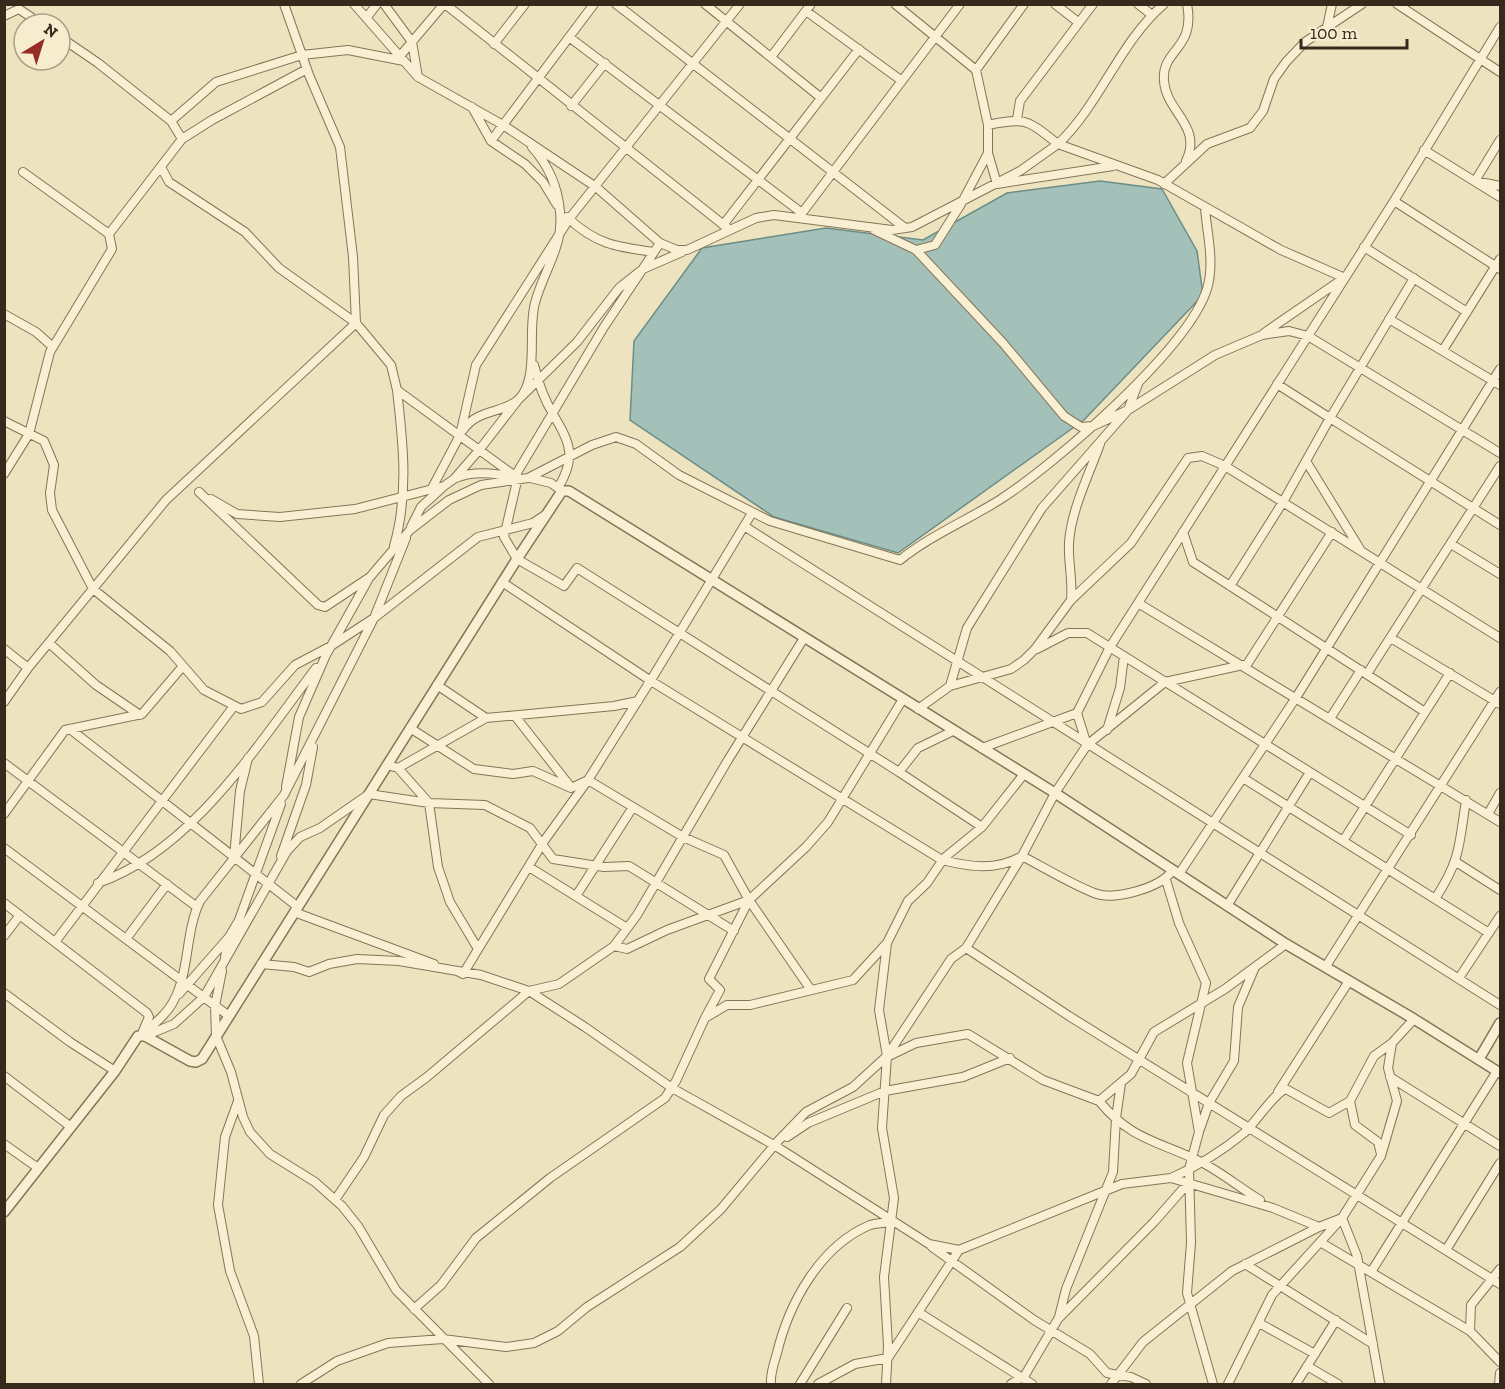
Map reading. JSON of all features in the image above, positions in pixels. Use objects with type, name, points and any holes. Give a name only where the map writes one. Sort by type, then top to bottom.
[{"type":"street","points":[[4,16],[28,4]]},
{"type":"street","points":[[4,702],[28,668],[166,500],[356,323],[353,257],[340,147],[307,69],[284,4]]},
{"type":"street","points":[[354,4],[418,77],[503,125],[596,187],[660,243],[677,250],[687,250]]},
{"type":"street","points":[[367,17],[377,4]]},
{"type":"street","points":[[384,4],[412,42],[418,77]]},
{"type":"street","points":[[494,44],[525,4]]},
{"type":"street","points":[[491,141],[594,4]]},
{"type":"street","points":[[616,4],[905,228]]},
{"type":"street","points":[[705,4],[820,97]]},
{"type":"street","points":[[460,435],[476,365],[561,231],[740,4]]},
{"type":"street","points":[[895,4],[976,70],[988,125],[987,153],[997,184]]},
{"type":"street","points":[[800,215],[960,4]]},
{"type":"street","points":[[976,70],[1024,4]]},
{"type":"street","points":[[1055,4],[1078,22]]},
{"type":"street","points":[[1017,119],[1020,100],[1093,4]]},
{"type":"street","points":[[1138,4],[1152,15]]},
{"type":"street","points":[[4,1212],[143,1035],[174,1000],[184,982],[229,937],[239,920],[284,795],[374,618],[421,507],[454,479],[518,400],[577,342],[619,288],[643,269],[687,250],[726,227],[756,218],[800,215],[892,230],[905,228],[961,204],[997,184],[1058,144],[1077,124],[1124,51],[1152,15],[1164,4]]},
{"type":"street","points":[[1186,162],[1191,146],[1189,129],[1167,93],[1163,77],[1168,61],[1189,31],[1187,4]]},
{"type":"street","points":[[1327,27],[1332,4]]},
{"type":"street","points":[[1164,184],[1207,144],[1250,128],[1263,111],[1282,67],[1305,42],[1362,4]]},
{"type":"street","points":[[1397,4],[1500,72]]},
{"type":"street","points":[[402,58],[442,5],[726,227]]},
{"type":"street","points":[[771,57],[808,8],[902,81]]},
{"type":"street","points":[[19,9],[23,12]]},
{"type":"street","points":[[982,748],[1077,713],[1110,646],[1394,201],[1500,27]]},
{"type":"street","points":[[569,37],[757,178],[800,215]]},
{"type":"street","points":[[72,45],[171,121],[182,139]]},
{"type":"street","points":[[726,227],[757,178],[859,49]]},
{"type":"street","points":[[171,121],[216,82],[302,55],[348,50],[402,58]]},
{"type":"street","points":[[572,106],[605,63]]},
{"type":"street","points":[[109,234],[182,139],[212,120],[307,69]]},
{"type":"street","points":[[472,107],[491,141],[531,170],[543,182],[560,211],[584,234],[620,248],[654,252]]},
{"type":"street","points":[[988,125],[1017,119],[1035,126],[1058,144],[1135,170],[1281,250],[1345,278]]},
{"type":"street","points":[[430,490],[460,435],[472,420],[518,400],[531,374],[531,333],[535,303],[561,231],[560,211],[548,165],[525,139]]},
{"type":"street","points":[[1475,181],[1498,149],[1500,140]]},
{"type":"street","points":[[1424,150],[1500,197]]},
{"type":"street","points":[[916,250],[935,245],[961,204],[987,153]]},
{"type":"street","points":[[997,184],[1118,165]]},
{"type":"street","points":[[162,167],[169,182],[245,232],[279,268],[356,323],[391,365],[397,390],[405,454],[402,498],[393,550]]},
{"type":"street","points":[[4,474],[29,434],[53,347],[112,249],[109,234],[23,172]]},
{"type":"street","points":[[1475,181],[1500,186]]},
{"type":"street","points":[[1394,201],[1499,265],[1443,350]]},
{"type":"street","points":[[528,478],[592,445],[616,437],[636,444],[679,475],[752,513],[789,527],[900,560],[918,546],[1002,499],[1093,426],[1139,380],[1195,316],[1207,290],[1211,267],[1205,208]]},
{"type":"street","points":[[866,225],[916,250],[953,293],[1003,343],[1064,416],[1081,427],[1093,426],[1128,410],[1215,355],[1262,335],[1345,278]]},
{"type":"street","points":[[660,243],[604,327],[516,479],[504,537],[517,559],[564,586],[577,568],[982,827]]},
{"type":"street","points":[[1364,248],[1467,312]]},
{"type":"street","points":[[1230,586],[1414,278]]},
{"type":"street","points":[[4,314],[36,332],[53,347]]},
{"type":"street","points":[[1389,319],[1497,383]]},
{"type":"street","points":[[1262,335],[1289,331],[1308,336],[1500,453]]},
{"type":"street","points":[[143,1035],[196,1062],[202,1059],[560,490],[571,457],[566,432],[553,413],[538,382],[532,358]]},
{"type":"street","points":[[1022,856],[1095,894],[1139,891],[1166,880],[1176,873],[1213,824],[1297,696],[1431,480],[1497,383],[1500,369]]},
{"type":"street","points":[[950,686],[967,628],[1042,508],[1128,410],[1139,380]]},
{"type":"street","points":[[1277,384],[1500,525]]},
{"type":"street","points":[[397,390],[480,449],[516,479]]},
{"type":"street","points":[[4,421],[44,441],[54,465],[50,493],[52,510],[93,589],[170,651],[204,690],[241,709],[262,702],[295,665],[331,646],[374,618],[478,537],[533,523],[544,515]]},
{"type":"street","points":[[1071,600],[1069,543],[1078,506],[1102,440]]},
{"type":"street","points":[[918,709],[950,686],[1011,669],[1035,649],[1071,600],[1131,543],[1151,517],[1188,458],[1202,456],[1225,466],[1500,638]]},
{"type":"street","points":[[1306,461],[1361,550]]},
{"type":"street","points":[[1330,717],[1391,638],[1500,466]]},
{"type":"street","points":[[454,479],[475,474],[516,479]]},
{"type":"street","points":[[184,982],[192,918],[197,907],[284,795],[299,717],[326,655],[370,578],[410,530],[449,500],[470,488],[528,478],[551,483],[560,490],[569,491],[1055,793],[1286,944],[1499,1072],[1371,1272]]},
{"type":"street","points":[[184,483],[237,514],[280,517],[355,509],[444,486]]},
{"type":"street","points":[[199,492],[318,605],[326,607],[370,578]]},
{"type":"street","points":[[463,974],[542,844],[588,780],[651,681],[752,513]]},
{"type":"street","points":[[744,526],[1051,723],[1500,1005]]},
{"type":"street","points":[[1183,532],[1193,562],[1425,712]]},
{"type":"street","points":[[301,1384],[332,1364],[368,1348],[408,1340],[443,1339],[506,1347],[534,1342],[550,1335],[587,1307],[680,1247],[721,1209],[774,1145],[806,1112],[853,1087],[887,1056],[951,959],[966,948],[1022,856],[1055,793],[1087,745],[1106,732],[1165,682],[1244,666],[1332,532]]},
{"type":"street","points":[[1451,544],[1500,574]]},
{"type":"street","points":[[502,582],[651,681],[942,860],[970,867],[1008,864],[1022,856]]},
{"type":"street","points":[[1138,603],[1297,696],[1500,822]]},
{"type":"street","points":[[1035,649],[1068,633],[1087,633],[1411,835]]},
{"type":"street","points":[[335,1200],[364,1157],[384,1115],[401,1096],[529,991],[559,984],[614,946],[656,883],[804,638]]},
{"type":"street","points":[[1391,638],[1498,702]]},
{"type":"street","points":[[49,643],[96,685],[140,715]]},
{"type":"street","points":[[4,649],[28,668]]},
{"type":"street","points":[[98,883],[123,875],[191,823],[248,756],[326,655]]},
{"type":"street","points":[[1106,732],[1120,688],[1124,656]]},
{"type":"street","points":[[4,814],[65,730],[140,715],[183,666]]},
{"type":"street","points":[[1343,841],[1449,673]]},
{"type":"street","points":[[437,685],[486,718]]},
{"type":"street","points":[[1326,966],[1498,702],[1500,692]]},
{"type":"street","points":[[414,1309],[441,1285],[476,1238],[550,1178],[665,1098],[720,990],[709,979],[749,900],[806,847],[828,822],[903,699]]},
{"type":"street","points":[[398,768],[486,718],[614,706],[638,701]]},
{"type":"street","points":[[55,942],[234,706]]},
{"type":"street","points":[[1077,713],[1087,745]]},
{"type":"street","points":[[514,716],[571,788]]},
{"type":"street","points":[[410,728],[474,769],[513,774],[533,771],[571,788],[588,780]]},
{"type":"street","points":[[70,729],[256,874],[271,880],[296,909],[387,948],[463,974]]},
{"type":"street","points":[[899,772],[918,748],[953,731]]},
{"type":"street","points":[[271,880],[306,785],[314,737]]},
{"type":"street","points":[[234,857],[240,791],[248,756]]},
{"type":"street","points":[[4,763],[197,907]]},
{"type":"street","points":[[387,765],[398,768],[429,803],[438,867],[450,902],[478,949]]},
{"type":"street","points":[[1227,906],[1310,772]]},
{"type":"street","points":[[705,1018],[727,1005],[750,1005],[854,980],[887,942],[908,901],[927,883],[942,860],[982,827],[1024,774]]},
{"type":"street","points":[[1243,778],[1489,933]]},
{"type":"street","points":[[588,780],[683,837],[724,855],[749,900],[811,990]]},
{"type":"street","points":[[143,1035],[174,1024],[204,997],[287,851],[300,837],[320,828],[369,794],[429,803],[485,805],[530,828],[553,859],[595,866],[629,866],[734,931]]},
{"type":"street","points":[[1488,814],[1500,794]]},
{"type":"street","points":[[1435,899],[1456,862],[1466,800]]},
{"type":"street","points":[[576,896],[633,807]]},
{"type":"street","points":[[4,848],[229,1016]]},
{"type":"street","points":[[1456,862],[1500,890]]},
{"type":"street","points":[[529,867],[627,928]]},
{"type":"street","points":[[1166,880],[1179,923],[1206,983],[1187,1063],[1199,1132]]},
{"type":"street","points":[[126,939],[167,884]]},
{"type":"street","points":[[614,946],[627,949],[749,900]]},
{"type":"street","points":[[4,903],[147,1013],[149,1017],[143,1035]]},
{"type":"street","points":[[4,936],[20,915]]},
{"type":"street","points":[[1459,978],[1500,916]]},
{"type":"street","points":[[229,937],[215,1006],[216,1036],[231,1072],[246,1125],[259,1144],[315,1182],[335,1200],[358,1226],[390,1282],[489,1384]]},
{"type":"street","points":[[886,1384],[888,1358],[884,1277],[893,1222],[894,1198],[882,1128],[887,1056],[879,1010],[887,942]]},
{"type":"street","points":[[1099,1101],[1131,1074],[1141,1060],[1154,1032],[1286,944]]},
{"type":"street","points":[[966,948],[1192,1093],[1500,1284]]},
{"type":"street","points":[[261,964],[294,967],[309,972],[329,964],[357,959],[399,961],[463,974],[481,975],[529,991],[585,1026],[672,1088],[774,1145],[929,1244],[1051,1331],[1090,1354],[1107,1373],[1131,1377],[1146,1384]]},
{"type":"street","points":[[1213,1384],[1187,1293],[1191,1243],[1189,1182],[1191,1158],[1209,1103],[1234,1061],[1238,1007],[1255,966]]},
{"type":"street","points":[[929,1244],[959,1250],[1122,1184],[1171,1178],[1203,1163],[1249,1128],[1266,1111],[1349,981]]},
{"type":"street","points":[[4,993],[70,1042],[115,1071]]},
{"type":"street","points":[[1278,1092],[1286,1089],[1329,1113],[1350,1101],[1374,1056],[1392,1044],[1414,1019]]},
{"type":"street","points":[[1479,1059],[1500,1023]]},
{"type":"street","points":[[887,1056],[916,1042],[968,1034],[1043,1080],[1099,1101],[1141,1139],[1203,1163],[1273,1208]]},
{"type":"street","points":[[1228,1384],[1272,1295],[1342,1218],[1381,1156],[1397,1101],[1388,1068],[1392,1044]]},
{"type":"street","points":[[774,1145],[808,1123],[885,1091],[963,1077],[1010,1058]]},
{"type":"street","points":[[4,1076],[71,1127]]},
{"type":"street","points":[[1390,1077],[1500,1146]]},
{"type":"street","points":[[1011,1384],[1025,1375],[1058,1318],[1066,1289],[1113,1172],[1116,1118],[1121,1083]]},
{"type":"street","points":[[239,1100],[225,1137],[218,1205],[230,1271],[254,1336],[259,1384]]},
{"type":"street","points":[[1350,1101],[1355,1125],[1378,1142],[1381,1156]]},
{"type":"street","points":[[4,1144],[39,1168]]},
{"type":"street","points":[[1446,1250],[1500,1163]]},
{"type":"street","points":[[1171,1178],[1273,1208],[1318,1227]]},
{"type":"street","points":[[1058,1318],[1154,1222],[1189,1182]]},
{"type":"street","points":[[1112,1384],[1116,1374],[1143,1342],[1232,1271],[1318,1227],[1342,1218]]},
{"type":"street","points":[[1342,1218],[1358,1264],[1380,1384]]},
{"type":"street","points":[[771,1384],[781,1335],[794,1304],[814,1271],[836,1247],[871,1225],[893,1222]]},
{"type":"street","points":[[1320,1242],[1470,1331],[1500,1362]]},
{"type":"street","points":[[818,1384],[855,1364],[888,1358],[959,1250]]},
{"type":"street","points":[[1245,1264],[1373,1344]]},
{"type":"street","points":[[1470,1331],[1472,1305],[1500,1269]]},
{"type":"street","points":[[800,1384],[847,1308]]},
{"type":"street","points":[[918,1312],[1032,1384]]},
{"type":"street","points":[[1296,1384],[1336,1320]]},
{"type":"street","points":[[1259,1323],[1315,1354]]},
{"type":"street","points":[[1307,1366],[1338,1384]]},
{"type":"street","points":[[1499,1384],[1500,1373]]},
{"type":"water","points":[[1100,181],[1162,189],[1197,251],[1203,295],[1084,420],[898,553],[774,517],[630,420],[634,341],[702,248],[826,228],[923,240],[1007,193]]}]
